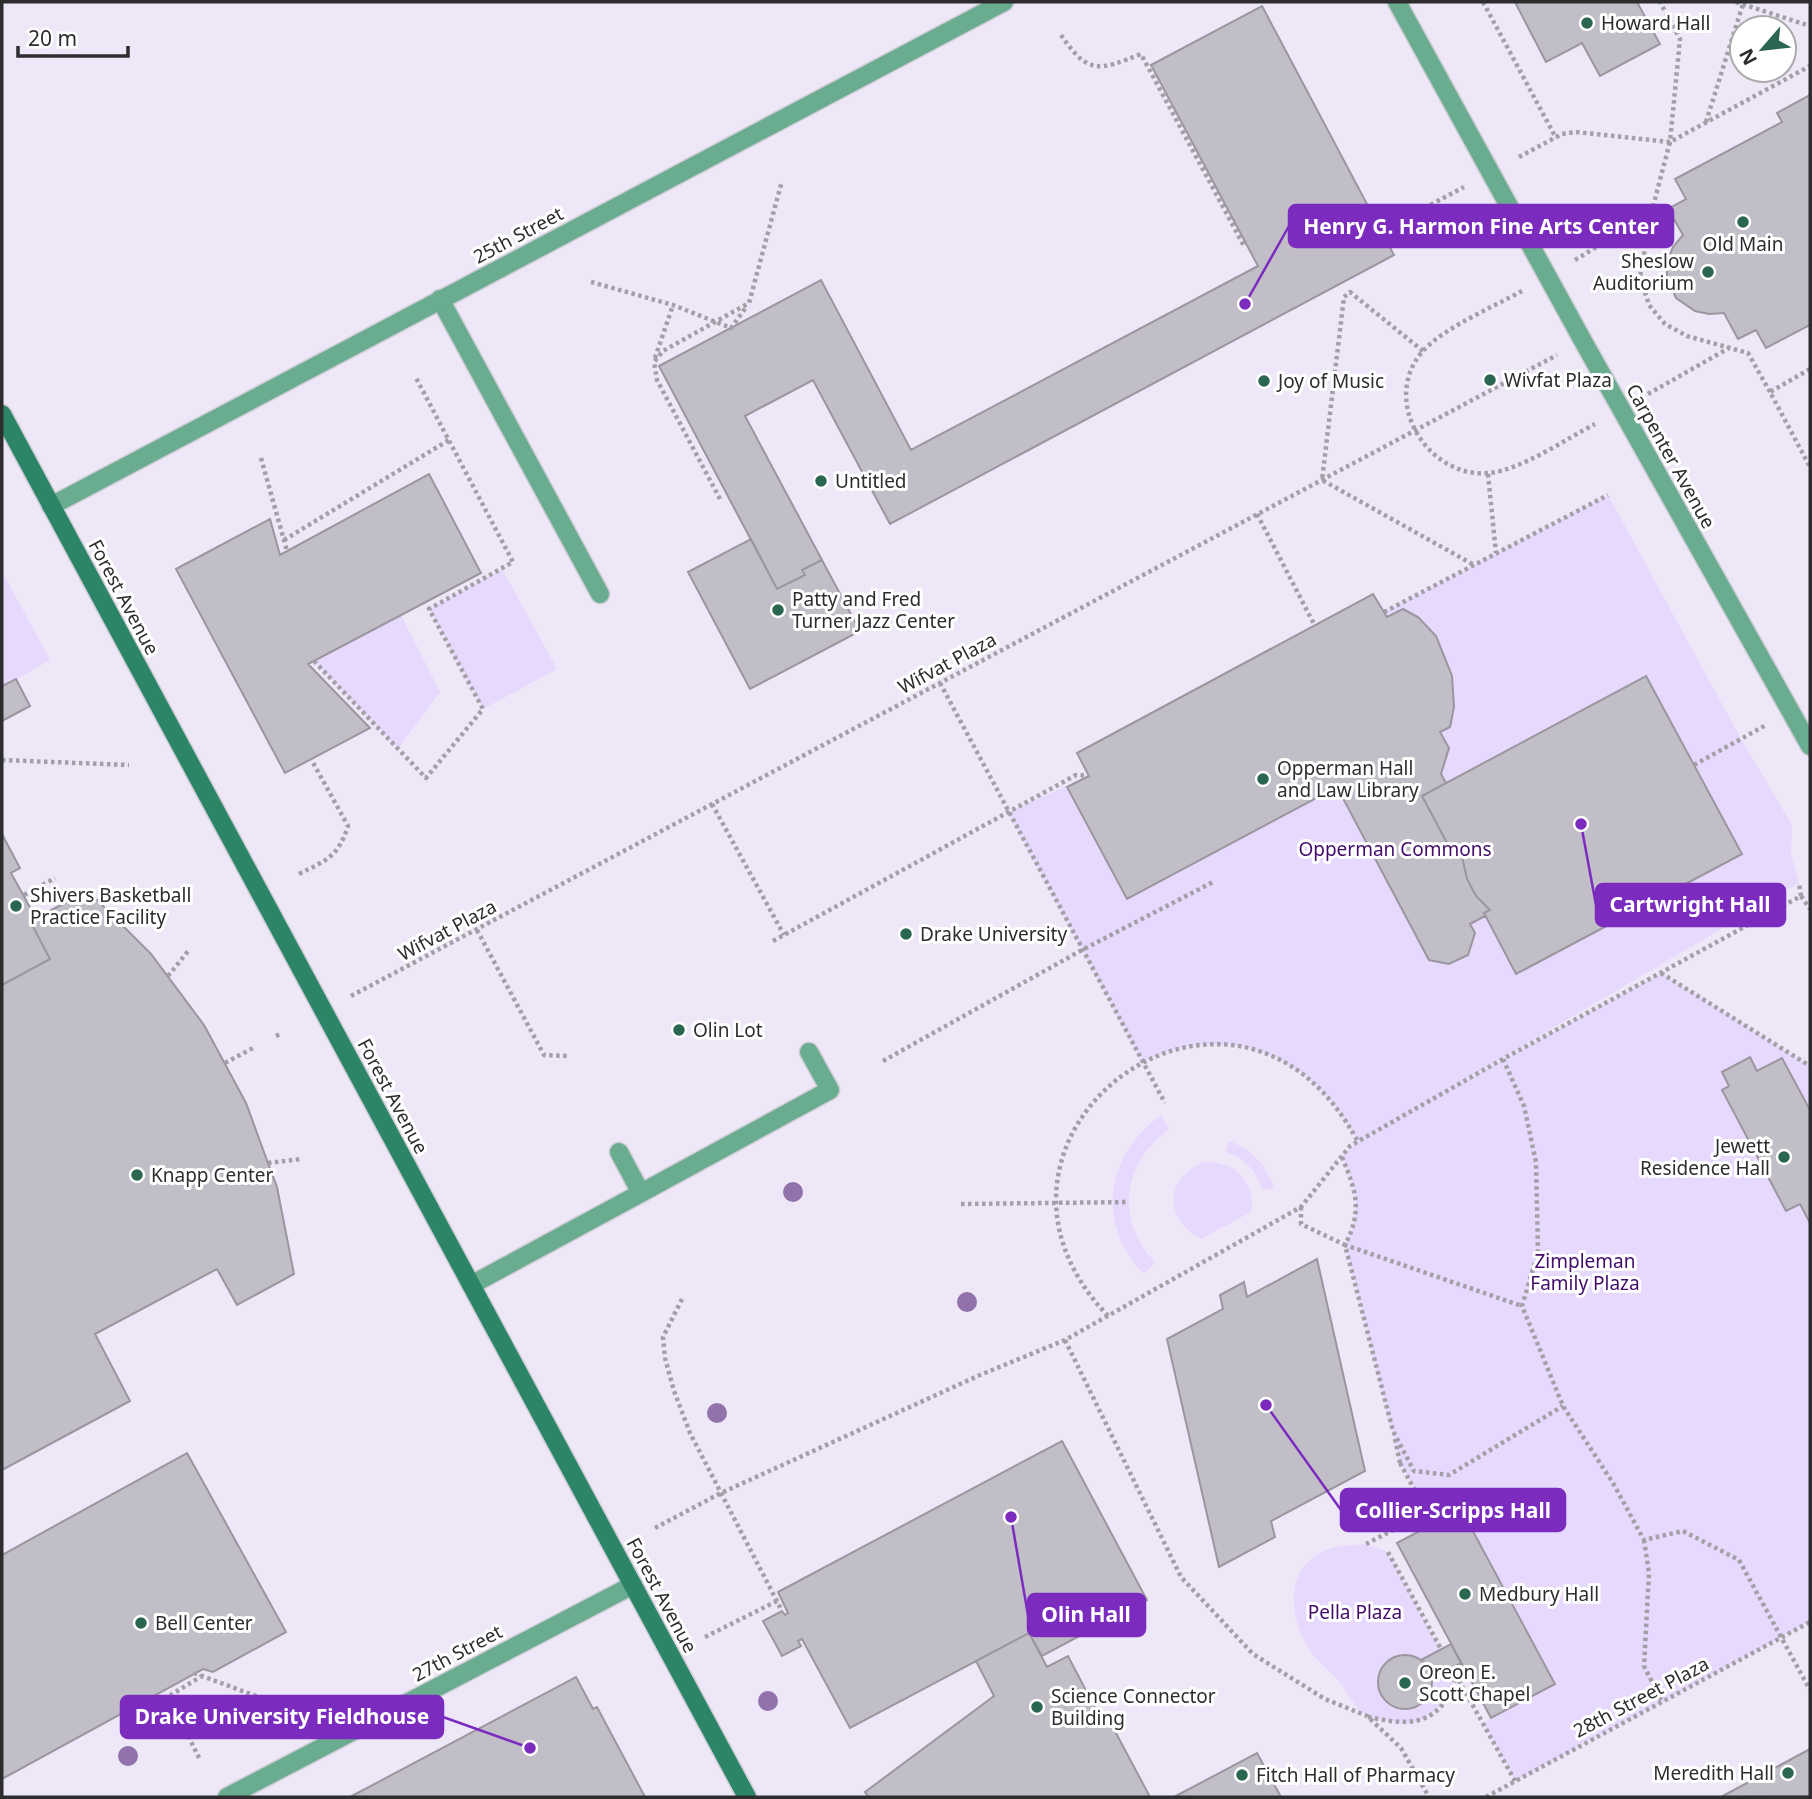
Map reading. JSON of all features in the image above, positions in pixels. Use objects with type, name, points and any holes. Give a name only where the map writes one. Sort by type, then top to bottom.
[{"type":"main road","name":"Forest Avenue","points":[[2,414],[747,1797]]},
{"type":"street","name":"25th Street","points":[[51,506],[1004,2]]},
{"type":"street","name":"Carpenter Avenue","points":[[1396,2],[1810,746]]},
{"type":"street","points":[[440,299],[600,594]]},
{"type":"street","points":[[471,1285],[830,1090],[809,1052]]},
{"type":"street","points":[[619,1152],[641,1193]]},
{"type":"street","name":"27th Street","points":[[227,1797],[633,1585]]},
{"type":"path","points":[[1483,2],[1556,138]]},
{"type":"path","points":[[1660,2],[1680,39],[1670,142],[1651,214],[1640,277],[1649,305],[1665,324],[1687,336],[1748,353],[1810,467]]},
{"type":"path","points":[[1736,2],[1810,26]]},
{"type":"path","points":[[1706,122],[1743,4]]},
{"type":"path","points":[[1061,34],[1074,54],[1096,68],[1113,65],[1141,54],[1244,246]]},
{"type":"path","points":[[1518,158],[1562,134],[1576,132],[1670,142],[1810,66]]},
{"type":"path","points":[[591,282],[673,305],[731,328],[749,303],[782,181]]},
{"type":"path","points":[[1381,231],[1464,187]]},
{"type":"path","points":[[1574,260],[1651,214]]},
{"type":"path","points":[[1522,291],[1448,332],[1423,351],[1415,362],[1407,388],[1407,410],[1424,447],[1449,466],[1472,473],[1488,474],[1511,469],[1595,424]]},
{"type":"path","points":[[1423,351],[1350,292],[1344,297],[1322,480],[1474,565]]},
{"type":"path","points":[[654,362],[663,351],[749,303]]},
{"type":"path","points":[[673,305],[654,362],[657,380],[720,499]]},
{"type":"path","points":[[1648,394],[1729,348]]},
{"type":"path","name":"Wifvat Plaza","points":[[351,996],[1557,355]]},
{"type":"path","points":[[1770,392],[1810,369]]},
{"type":"path","points":[[314,661],[426,778],[483,709],[429,609],[513,562],[415,376]]},
{"type":"path","points":[[284,540],[449,440]]},
{"type":"path","points":[[261,457],[287,551]]},
{"type":"path","points":[[1488,474],[1496,553]]},
{"type":"path","points":[[1384,612],[1608,495]]},
{"type":"path","points":[[1256,514],[1315,626]]},
{"type":"path","points":[[940,683],[1165,1104]]},
{"type":"path","points":[[1694,765],[1766,725]]},
{"type":"path","points":[[299,874],[326,860],[341,846],[348,826],[311,759]]},
{"type":"path","points":[[2,760],[129,765]]},
{"type":"path","points":[[774,941],[1076,775],[1089,776]]},
{"type":"path","points":[[712,804],[784,935]]},
{"type":"path","points":[[24,895],[55,878]]},
{"type":"path","points":[[883,1061],[1082,950],[1215,881]]},
{"type":"path","points":[[1799,883],[1801,896],[1810,909]]},
{"type":"path","points":[[655,1528],[721,1493],[980,1375],[1065,1340],[1301,1207],[1350,1146],[1801,896]]},
{"type":"path","points":[[477,930],[544,1055],[567,1056]]},
{"type":"path","points":[[168,976],[189,950]]},
{"type":"path","points":[[1661,973],[1810,1066]]},
{"type":"path","points":[[1108,1316],[1092,1300],[1077,1278],[1065,1250],[1058,1221],[1062,1161],[1072,1133],[1087,1108],[1107,1085],[1142,1062],[1178,1049],[1228,1045],[1253,1050],[1300,1071],[1323,1090],[1342,1113],[1358,1142]]},
{"type":"path","points":[[225,1063],[253,1048]]},
{"type":"path","points":[[1503,1059],[1524,1106],[1536,1162],[1538,1252],[1522,1306],[1563,1406],[1613,1483],[1644,1540],[1649,1573],[1644,1666],[1661,1702]]},
{"type":"path","points":[[1342,1156],[1356,1190],[1352,1232],[1345,1245],[1400,1463],[1434,1523],[1430,1511],[1366,1544]]},
{"type":"path","points":[[268,1163],[301,1159]]},
{"type":"path","points":[[961,1204],[1129,1202]]},
{"type":"path","points":[[1301,1207],[1301,1224],[1345,1245],[1522,1306]]},
{"type":"path","points":[[681,1299],[663,1337],[665,1358],[690,1433],[782,1611]]},
{"type":"path","points":[[1065,1340],[1181,1577],[1252,1654],[1325,1699],[1367,1716],[1401,1723],[1424,1720],[1442,1705],[1456,1678]]},
{"type":"path","points":[[1393,1431],[1414,1471],[1448,1475],[1563,1406]]},
{"type":"path","points":[[1644,1540],[1683,1531],[1739,1560],[1810,1690]]},
{"type":"path","points":[[1388,1552],[1441,1649]]},
{"type":"path","points":[[705,1637],[777,1601]]},
{"type":"path","name":"28th Street Plaza","points":[[1486,1797],[1810,1622]]},
{"type":"path","points":[[1452,1668],[1515,1782]]},
{"type":"path","points":[[194,1673],[291,1709]]},
{"type":"path","points":[[199,1758],[169,1696],[202,1676]]},
{"type":"path","points":[[1367,1716],[1401,1748],[1429,1797]]},
{"type":"shaded area","name":"Drake University","points":[[2,2],[1810,2],[1810,1797],[2,1797]]},
{"type":"green space","points":[[1608,495],[1741,739],[1792,825],[1791,855],[1799,883],[1439,1095],[1661,973],[1810,1066],[1810,1622],[1515,1781],[1483,1723],[1555,1684],[1461,1509],[1433,1524],[1400,1463],[1345,1245],[1354,1221],[1356,1200],[1342,1156],[1358,1142],[1340,1113],[1318,1088],[1294,1068],[1267,1054],[1238,1046],[1207,1045],[1175,1050],[1142,1062],[1008,812],[1089,776],[1077,753],[1373,594],[1384,612]]},
{"type":"green space","points":[[502,569],[557,669],[483,709],[429,609]]},
{"type":"green space","points":[[2,571],[50,660],[17,679],[30,706],[2,721]]},
{"type":"green space","points":[[401,615],[440,692],[398,749],[314,661]]},
{"type":"green space","points":[[1161,1115],[1169,1129],[1142,1158],[1129,1192],[1133,1228],[1142,1246],[1155,1262],[1144,1274],[1128,1254],[1118,1234],[1113,1212],[1114,1191],[1128,1150],[1142,1131]]},
{"type":"green space","points":[[1229,1141],[1258,1159],[1274,1188],[1263,1190],[1249,1166],[1226,1152]]},
{"type":"green space","points":[[1204,1162],[1234,1169],[1246,1182],[1252,1201],[1251,1212],[1201,1239],[1180,1221],[1175,1211],[1174,1199],[1181,1178]]},
{"type":"green space","name":"Pella Plaza","points":[[1366,1544],[1388,1552],[1456,1678],[1438,1708],[1413,1722],[1388,1721],[1362,1713],[1337,1679],[1314,1656],[1304,1641],[1298,1624],[1294,1591],[1307,1563],[1321,1553],[1340,1546]]},
{"type":"building","name":"Howard Hall","points":[[1637,2],[1660,44],[1600,76],[1582,43],[1546,62],[1516,4]]},
{"type":"building","points":[[1262,6],[1394,255],[890,524],[813,380],[745,416],[822,560],[802,570],[805,575],[777,589],[659,366],[821,280],[911,450],[1258,266],[1151,65]]},
{"type":"building","name":"Old Main","points":[[1810,95],[1810,325],[1766,348],[1756,330],[1738,339],[1724,313],[1695,311],[1676,298],[1667,277],[1667,262],[1673,247],[1683,235],[1668,209],[1686,199],[1675,179],[1782,122],[1777,113]]},
{"type":"building","points":[[429,474],[481,573],[308,664],[370,728],[285,773],[176,569],[270,519],[280,555]]},
{"type":"building","name":"Patty and Fred Turner Jazz Center","points":[[751,539],[777,589],[805,575],[802,570],[822,560],[860,631],[750,689],[688,572]]},
{"type":"building","name":"Opperman Hall and Law Library","points":[[1373,594],[1387,617],[1403,609],[1418,617],[1436,636],[1452,676],[1454,707],[1450,727],[1440,732],[1449,748],[1441,774],[1446,783],[1422,796],[1454,856],[1461,852],[1467,879],[1476,896],[1490,910],[1470,924],[1475,933],[1468,955],[1449,964],[1429,960],[1337,787],[1127,899],[1067,787],[1089,776],[1077,753]]},
{"type":"building","points":[[1646,676],[1742,854],[1516,974],[1484,913],[1490,910],[1476,896],[1467,879],[1461,852],[1454,856],[1422,796]]},
{"type":"building","points":[[16,679],[30,706],[2,721],[2,686]]},
{"type":"building","name":"Shivers Basketball Practice Facility","points":[[2,834],[20,868],[11,873],[36,918],[30,921],[50,959],[2,985]]},
{"type":"building","name":"Knapp Center","points":[[88,891],[151,954],[204,1025],[246,1103],[277,1187],[294,1274],[237,1305],[217,1269],[95,1334],[130,1401],[2,1470],[2,985],[50,959],[30,921]]},
{"type":"building","name":"Jewett Residence Hall","points":[[1750,1057],[1757,1071],[1782,1058],[1810,1110],[1810,1223],[1800,1204],[1786,1211],[1722,1090],[1729,1086],[1722,1072]]},
{"type":"building","points":[[1317,1259],[1365,1471],[1271,1521],[1275,1537],[1219,1567],[1167,1339],[1223,1309],[1220,1295],[1244,1282],[1247,1297]]},
{"type":"building","points":[[1062,1441],[1147,1600],[1042,1656],[1029,1633],[850,1728],[802,1639],[798,1641],[801,1646],[782,1656],[763,1621],[782,1611],[785,1615],[788,1613],[778,1592]]},
{"type":"building","name":"Bell Center","points":[[187,1453],[286,1632],[213,1672],[203,1669],[2,1779],[2,1555]]},
{"type":"building","name":"Medbury Hall","points":[[1461,1509],[1555,1684],[1491,1718],[1397,1543]]},
{"type":"building","name":"Science Connector Building","points":[[1029,1633],[1047,1667],[1068,1656],[1102,1721],[1108,1718],[1150,1797],[868,1797],[865,1792],[994,1696],[976,1661]]},
{"type":"building","points":[[1451,1644],[1461,1663],[1432,1679],[1421,1660]]},
{"type":"building","name":"Oreon E. Scott Chapel","points":[[1405,1655],[1424,1663],[1432,1682],[1424,1701],[1405,1709],[1386,1701],[1378,1682],[1386,1663]]},
{"type":"building","points":[[576,1677],[593,1709],[597,1707],[645,1797],[350,1797]]},
{"type":"building","name":"Meredith Hall","points":[[1810,1749],[1810,1796],[1721,1797]]},
{"type":"building","name":"Fitch Hall of Pharmacy","points":[[1257,1753],[1281,1797],[1174,1797]]},
{"type":"place","name":"Howard Hall","points":[[1587,23]]},
{"type":"place","name":"Old Main","points":[[1743,222]]},
{"type":"place","name":"Sheslow Auditorium","points":[[1708,272]]},
{"type":"place","name":"Henry G. Harmon Fine Arts Center","points":[[1245,304]]},
{"type":"place","name":"Wivfat Plaza","points":[[1490,380]]},
{"type":"place","name":"Joy of Music","points":[[1264,381]]},
{"type":"place","name":"Untitled","points":[[821,481]]},
{"type":"place","name":"Patty and Fred Turner Jazz Center","points":[[778,610]]},
{"type":"place","name":"Opperman Hall and Law Library","points":[[1263,779]]},
{"type":"place","name":"Cartwright Hall","points":[[1581,824]]},
{"type":"place","name":"Shivers Basketball Practice Facility","points":[[16,906]]},
{"type":"place","name":"Drake University","points":[[906,934]]},
{"type":"place","name":"Olin Lot","points":[[679,1030]]},
{"type":"place","name":"Jewett Residence Hall","points":[[1784,1157]]},
{"type":"place","name":"Knapp Center","points":[[137,1175]]},
{"type":"place","name":"Collier-Scripps Hall","points":[[1266,1405]]},
{"type":"place","name":"Olin Hall","points":[[1011,1517]]},
{"type":"place","name":"Medbury Hall","points":[[1465,1594]]},
{"type":"place","name":"Bell Center","points":[[141,1623]]},
{"type":"place","name":"Oreon E. Scott Chapel","points":[[1405,1683]]},
{"type":"place","name":"Science Connector Building","points":[[1037,1707]]},
{"type":"place","name":"Drake University Fieldhouse","points":[[530,1748]]},
{"type":"place","name":"Meredith Hall","points":[[1788,1773]]},
{"type":"place","name":"Fitch Hall of Pharmacy","points":[[1242,1775]]},
{"type":"park label","name":"Opperman Commons","points":[[1395,849]]},
{"type":"park label","name":"Zimpleman Family Plaza","points":[[1585,1272]]}]
